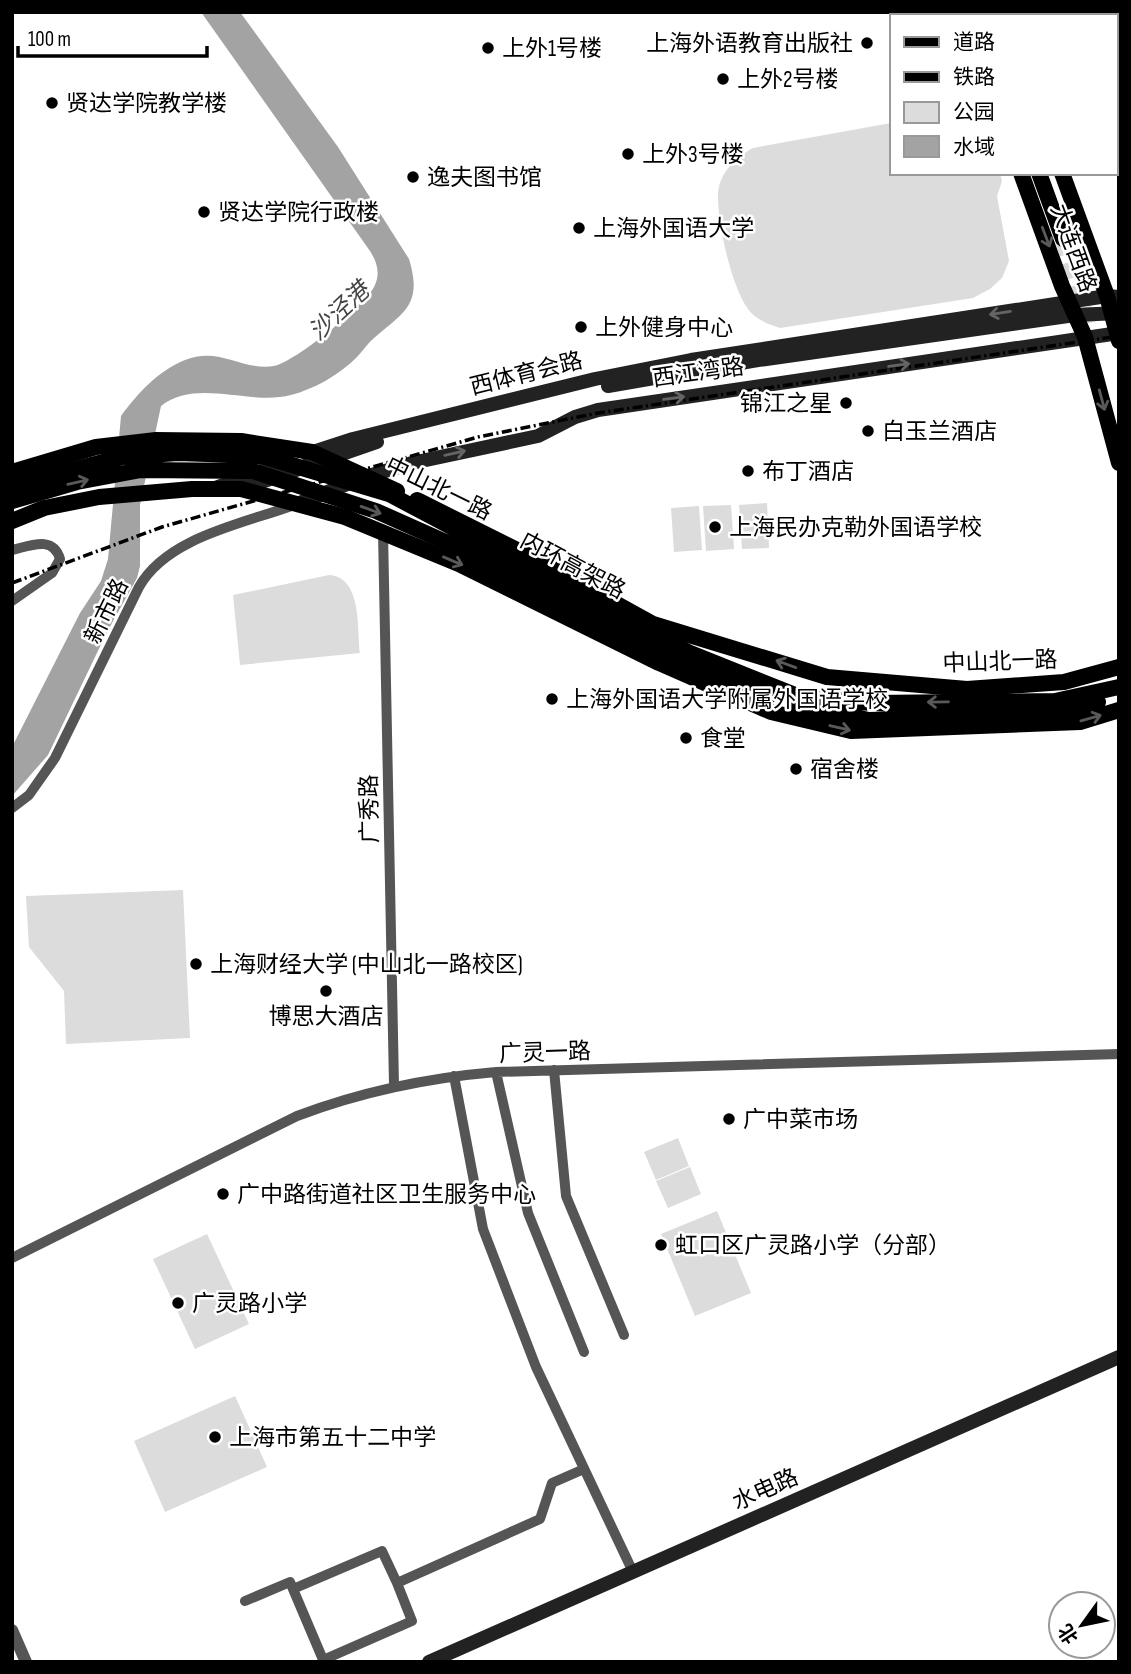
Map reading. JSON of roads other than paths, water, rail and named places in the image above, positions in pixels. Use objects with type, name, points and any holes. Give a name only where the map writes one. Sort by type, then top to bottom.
[{"type":"main road","name":"大连西路","points":[[1022,175],[1085,338],[1119,463]]},
{"type":"main road","points":[[1040,175],[1063,239]]},
{"type":"main road","name":"大连西路","points":[[1063,175],[1113,296],[1118,336]]},
{"type":"main road","name":"西体育会路","points":[[241,489],[353,439],[595,379],[691,360],[1072,309],[1113,296]]},
{"type":"main road","name":"西体育会路","points":[[1072,309],[1115,313]]},
{"type":"main road","name":"西江湾路","points":[[297,504],[365,477],[538,436],[575,417],[598,410],[1085,338],[1118,336]]},
{"type":"main road","name":"中山北一路","points":[[12,472],[96,447],[156,440],[241,441],[318,455],[537,560],[653,624],[807,672],[827,677],[967,689],[1064,682],[1119,667]]},
{"type":"main road","name":"内环高架路","points":[[12,486],[122,457],[178,453],[262,456],[389,494],[690,653],[795,695],[870,703],[1055,701],[1119,687]]},
{"type":"main road","name":"西体育会路","points":[[213,488],[318,455]]},
{"type":"main road","name":"内环高架路","points":[[12,501],[77,482],[141,470],[253,471],[376,511],[477,556],[681,664],[790,703],[869,720],[1069,710],[1119,696]]},
{"type":"main road","points":[[12,521],[44,509],[99,497],[163,490],[241,489],[345,517],[383,532],[459,564],[659,663],[784,715],[851,731],[1080,722],[1119,710]]},
{"type":"main road","name":"水电路","points":[[429,1662],[1119,1357]]},
{"type":"street","name":"新市路","points":[[12,807],[29,795],[55,758],[139,587],[153,566],[187,544],[297,504]]},
{"type":"street","name":"广秀路","points":[[383,532],[394,1085]]},
{"type":"street","points":[[12,550],[44,543],[54,548],[60,559],[52,573],[12,601]]},
{"type":"street","name":"广灵一路","points":[[12,1258],[297,1116],[394,1085],[496,1072],[1119,1054]]},
{"type":"street","points":[[554,1070],[566,1196],[624,1335]]},
{"type":"street","points":[[496,1072],[528,1213],[584,1352]]},
{"type":"street","points":[[454,1076],[483,1229],[536,1367],[633,1572]]},
{"type":"street","points":[[397,1583],[540,1519],[552,1483],[584,1469]]},
{"type":"street","points":[[245,1601],[290,1582],[323,1661],[412,1621],[382,1551],[293,1589]]},
{"type":"street","points":[[12,1630],[26,1662]]},
{"type":"water","points":[[201,12],[240,12],[338,147],[409,259],[414,287],[412,297],[402,314],[371,340],[349,364],[326,381],[308,389],[275,397],[190,394],[161,406],[140,505],[140,566],[137,578],[107,632],[48,755],[12,796],[12,747],[80,613],[101,581],[108,559],[121,416],[149,384],[175,364],[185,360],[198,356],[220,357],[262,367],[274,366],[297,355],[344,319],[368,296],[378,273],[370,251]]},
{"type":"tunnel","points":[[1063,239],[1094,344]]},
{"type":"railway","points":[[12,583],[162,527],[478,437],[598,413],[1119,336]]},
{"type":"place","name":"上海外语教育出版社","points":[[867,43]]},
{"type":"place","name":"上外1号楼","points":[[488,48]]},
{"type":"place","name":"上外2号楼","points":[[723,79]]},
{"type":"place","name":"贤达学院教学楼","points":[[52,103]]},
{"type":"place","name":"上外3号楼","points":[[628,154]]},
{"type":"place","name":"逸夫图书馆","points":[[413,177]]},
{"type":"place","name":"贤达学院行政楼","points":[[204,212]]},
{"type":"place","name":"上海外国语大学","points":[[579,228]]},
{"type":"place","name":"上外健身中心","points":[[581,327]]},
{"type":"place","name":"锦江之星","points":[[846,403]]},
{"type":"place","name":"白玉兰酒店","points":[[868,431]]},
{"type":"place","name":"布丁酒店","points":[[748,471]]},
{"type":"place","name":"上海民办克勒外国语学校","points":[[715,527]]},
{"type":"place","name":"上海外国语大学附属外国语学校","points":[[552,699]]},
{"type":"place","name":"食堂","points":[[686,738]]},
{"type":"place","name":"宿舍楼","points":[[796,769]]},
{"type":"place","name":"上海财经大学 (中山北一路校区)","points":[[196,964]]},
{"type":"place","name":"博思大酒店","points":[[326,991]]},
{"type":"place","name":"广中菜市场","points":[[729,1119]]},
{"type":"place","name":"广中路街道社区卫生服务中心","points":[[223,1194]]},
{"type":"place","name":"虹口区广灵路小学（分部）","points":[[661,1245]]},
{"type":"place","name":"广灵路小学","points":[[178,1303]]},
{"type":"place","name":"上海市第五十二中学","points":[[215,1437]]},
{"type":"water label","name":"沙泾港","points":[[339,311]]}]
